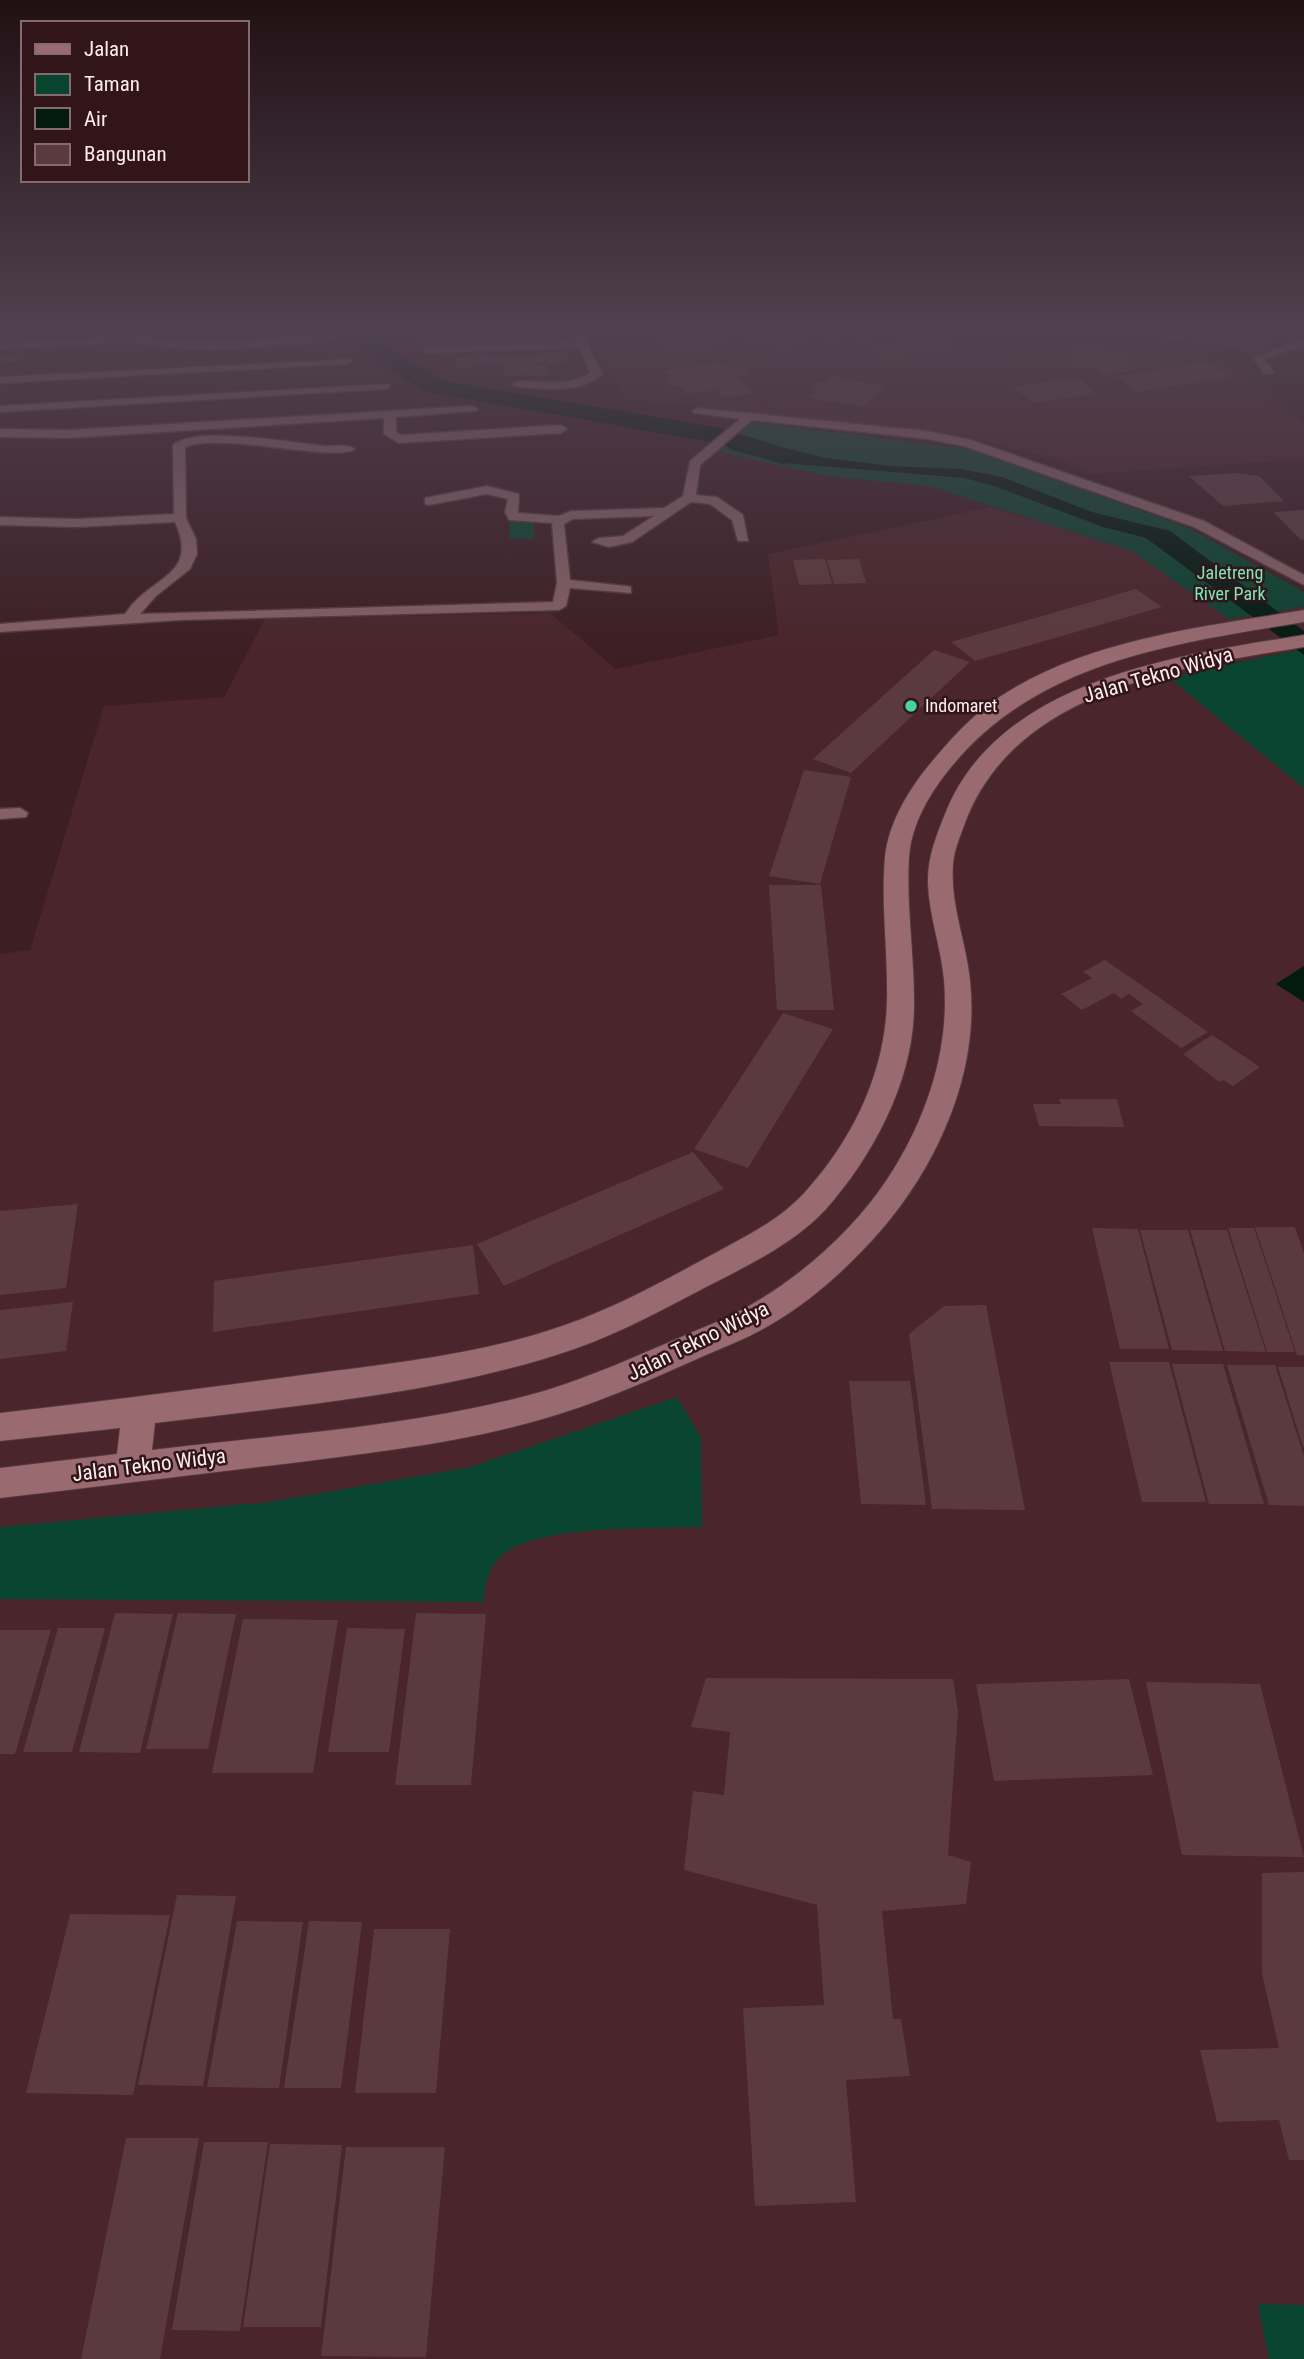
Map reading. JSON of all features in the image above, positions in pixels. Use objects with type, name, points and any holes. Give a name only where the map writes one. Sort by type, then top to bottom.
[{"type":"main road","name":"Jalan Tekno Widya","points":[[0,1483],[417,1432],[521,1411],[626,1377],[761,1315],[852,1243],[896,1189],[928,1139],[954,1061],[957,984],[942,904],[943,851],[962,803],[990,757],[1040,715],[1093,689],[1184,663],[1304,616]]},
{"type":"main road","name":"Jalan Tekno Widya","points":[[0,1427],[139,1412],[424,1373],[564,1339],[623,1317],[750,1248],[815,1202],[881,1104],[900,1032],[896,909],[898,847],[918,796],[953,744],[1010,697],[1071,667],[1164,642],[1249,638],[1304,641]]},
{"type":"main road","points":[[133,1468],[139,1412]]},
{"type":"street","points":[[690,498],[694,464],[724,438]]},
{"type":"street","points":[[942,438],[967,443],[1199,524],[1304,581]]},
{"type":"street","points":[[130,618],[143,597],[172,580],[184,568],[193,549],[190,536],[180,518],[179,445],[272,441],[325,450],[349,449]]},
{"type":"street","points":[[429,501],[497,489],[515,498],[511,512],[513,517],[561,520],[571,515],[667,512]]},
{"type":"street","points":[[599,542],[611,544],[640,534],[690,498],[713,500],[738,518],[743,538]]},
{"type":"street","points":[[0,522],[76,523],[180,518]]},
{"type":"street","points":[[0,628],[130,618],[554,609],[561,603],[564,583],[558,524],[561,520]]},
{"type":"street","points":[[564,583],[626,590]]},
{"type":"street","points":[[0,814],[20,813]]},
{"type":"shaded area","points":[[974,438],[1304,438],[1304,459],[1089,474],[1061,460]]},
{"type":"shaded area","points":[[991,507],[1132,551],[1229,618],[1304,607],[1304,649],[1168,677],[1304,788],[1304,2359],[0,2359],[0,954],[30,950],[104,706],[224,697],[265,619],[550,613],[616,669],[779,635],[768,554]]},
{"type":"green space","name":"Jaletreng River Park","points":[[728,438],[880,438],[969,449],[1189,528],[1304,592],[1304,607],[1229,619],[1132,551],[929,486],[827,476],[724,453],[718,446]]},
{"type":"green space","points":[[510,521],[534,521],[534,539],[509,539]]},
{"type":"green space","name":"Jaletreng River Park","points":[[1304,649],[1304,788],[1168,677]]},
{"type":"green space","points":[[677,1397],[701,1438],[702,1527],[596,1530],[539,1539],[516,1546],[500,1557],[492,1567],[483,1602],[0,1599],[0,1527],[270,1502],[470,1467]]},
{"type":"green space","points":[[1258,2304],[1304,2305],[1304,2359],[1269,2359]]},
{"type":"water","points":[[719,438],[746,438],[826,458],[891,466],[961,469],[1002,477],[1092,512],[1170,531],[1304,631],[1304,655],[1146,538],[1103,527],[997,487],[965,478],[783,463],[731,450]]},
{"type":"water","points":[[1304,966],[1304,1002],[1276,984]]},
{"type":"building","points":[[1237,473],[1259,476],[1284,501],[1223,506],[1189,476]]},
{"type":"building","points":[[1304,510],[1304,539],[1301,540],[1273,512]]},
{"type":"building","points":[[825,559],[832,584],[799,585],[793,560]]},
{"type":"building","points":[[859,559],[866,583],[834,584],[827,560]]},
{"type":"building","points":[[1136,589],[1162,607],[975,661],[951,642]]},
{"type":"building","points":[[934,650],[970,662],[851,773],[813,759]]},
{"type":"building","points":[[804,770],[851,777],[820,884],[769,876]]},
{"type":"building","points":[[769,885],[821,885],[834,1010],[777,1010]]},
{"type":"building","points":[[1105,960],[1208,1032],[1181,1048],[1131,1011],[1143,1004],[1129,994],[1121,999],[1114,993],[1082,1010],[1061,994],[1092,978],[1083,972]]},
{"type":"building","points":[[783,1013],[833,1029],[748,1168],[694,1149]]},
{"type":"building","points":[[1212,1035],[1260,1067],[1233,1086],[1223,1080],[1219,1082],[1183,1054]]},
{"type":"building","points":[[1059,1099],[1117,1099],[1124,1127],[1039,1126],[1033,1104],[1061,1104]]},
{"type":"building","points":[[693,1152],[724,1189],[504,1286],[477,1244]]},
{"type":"building","points":[[78,1204],[66,1288],[0,1295],[0,1211]]},
{"type":"building","points":[[1255,1227],[1295,1227],[1304,1254],[1304,1355],[1297,1355]]},
{"type":"building","points":[[1092,1228],[1138,1229],[1169,1349],[1120,1349]]},
{"type":"building","points":[[1228,1228],[1254,1228],[1295,1352],[1267,1352]]},
{"type":"building","points":[[1140,1230],[1188,1230],[1223,1351],[1172,1350]]},
{"type":"building","points":[[1190,1230],[1227,1230],[1266,1352],[1225,1351]]},
{"type":"building","points":[[473,1245],[479,1294],[213,1332],[214,1281]]},
{"type":"building","points":[[73,1302],[66,1351],[0,1359],[0,1310]]},
{"type":"building","points":[[986,1305],[1025,1510],[932,1509],[909,1334],[944,1306]]},
{"type":"building","points":[[1109,1362],[1169,1362],[1206,1502],[1142,1502]]},
{"type":"building","points":[[1172,1364],[1223,1364],[1264,1504],[1209,1504]]},
{"type":"building","points":[[1227,1365],[1275,1365],[1304,1456],[1304,1506],[1269,1505]]},
{"type":"building","points":[[1278,1367],[1304,1367],[1303,1447]]},
{"type":"building","points":[[849,1381],[910,1381],[926,1505],[861,1504]]},
{"type":"building","points":[[115,1613],[173,1614],[140,1753],[79,1752]]},
{"type":"building","points":[[178,1613],[236,1614],[208,1749],[146,1749]]},
{"type":"building","points":[[416,1613],[486,1614],[471,1785],[395,1785]]},
{"type":"building","points":[[243,1619],[338,1620],[313,1773],[212,1773]]},
{"type":"building","points":[[58,1628],[105,1628],[72,1752],[23,1752]]},
{"type":"building","points":[[347,1628],[405,1629],[389,1752],[328,1752]]},
{"type":"building","points":[[0,1630],[51,1630],[15,1754],[0,1754]]},
{"type":"building","points":[[706,1678],[953,1679],[958,1711],[948,1855],[971,1862],[966,1904],[882,1911],[893,2019],[901,2019],[910,2076],[846,2080],[856,2202],[755,2206],[743,2008],[824,2005],[817,1905],[684,1870],[693,1791],[724,1795],[730,1732],[691,1727]]},
{"type":"building","points":[[1129,1679],[1153,1775],[994,1781],[976,1684]]},
{"type":"building","points":[[1146,1682],[1260,1684],[1304,1857],[1182,1855]]},
{"type":"building","points":[[1304,1872],[1304,2160],[1289,2160],[1279,2120],[1217,2122],[1200,2050],[1279,2048],[1262,1974],[1262,1873]]},
{"type":"building","points":[[177,1895],[236,1896],[203,2086],[138,2085]]},
{"type":"building","points":[[70,1914],[170,1915],[133,2095],[26,2093]]},
{"type":"building","points":[[237,1921],[303,1922],[279,2088],[207,2087]]},
{"type":"building","points":[[309,1921],[362,1922],[341,2088],[284,2088]]},
{"type":"building","points":[[374,1929],[450,1929],[436,2093],[355,2093]]},
{"type":"building","points":[[126,2138],[199,2138],[160,2359],[81,2359]]},
{"type":"building","points":[[204,2142],[268,2142],[240,2331],[172,2330]]},
{"type":"building","points":[[270,2144],[342,2145],[321,2327],[243,2327]]},
{"type":"building","points":[[346,2147],[445,2147],[426,2357],[321,2356]]},
{"type":"waterway","points":[[727,438],[781,456]]},
{"type":"place","name":"Indomaret","points":[[911,706]]}]
